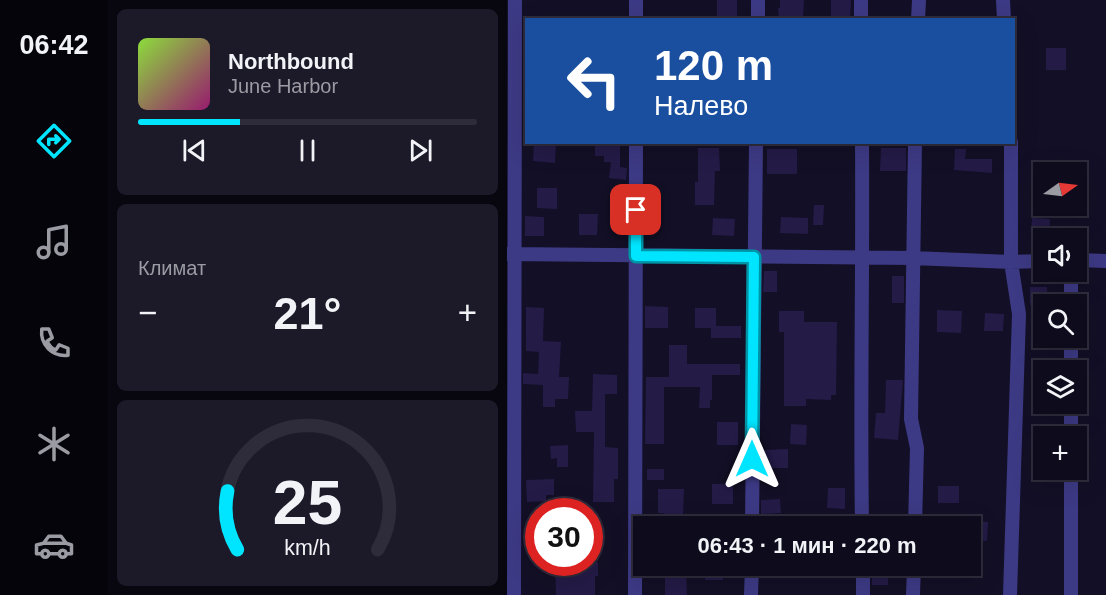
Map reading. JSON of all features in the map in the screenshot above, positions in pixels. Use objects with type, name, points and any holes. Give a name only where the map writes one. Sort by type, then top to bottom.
[{"type":"street","points":[[514,595],[510,254],[515,0]]},
{"type":"street","points":[[636,0],[636,18]]},
{"type":"street","points":[[758,0],[758,18]]},
{"type":"street","points":[[918,18],[919,0]]},
{"type":"street","points":[[1003,0],[1005,18]]},
{"type":"street","points":[[635,595],[636,144]]},
{"type":"street","points":[[752,516],[756,144]]},
{"type":"street","points":[[862,144],[863,258],[860,383],[862,516]]},
{"type":"street","points":[[915,144],[911,419],[917,448],[915,516]]},
{"type":"street","points":[[1010,595],[1019,314],[1011,262],[1011,144]]},
{"type":"street","points":[[510,254],[1033,261]]},
{"type":"street","points":[[1087,260],[1106,261]]},
{"type":"street","points":[[1071,480],[1071,595]]},
{"type":"street","points":[[751,576],[751,595]]},
{"type":"street","points":[[863,576],[863,595]]},
{"type":"street","points":[[913,595],[914,576]]},
{"type":"building","points":[[717,0],[737,0],[737,18],[717,18]]},
{"type":"building","points":[[780,0],[804,0],[803,18],[779,18],[778,8],[780,8]]},
{"type":"building","points":[[831,0],[851,0],[850,18],[831,18]]},
{"type":"building","points":[[1046,48],[1066,48],[1066,70],[1046,70]]},
{"type":"building","points":[[534,144],[556,144],[555,163],[533,161]]},
{"type":"building","points":[[595,144],[620,144],[620,167],[627,168],[626,180],[609,178],[611,162],[604,162],[604,156],[595,156]]},
{"type":"building","points":[[698,148],[719,148],[720,171],[715,171],[714,205],[695,205]]},
{"type":"building","points":[[881,148],[906,148],[906,171],[880,171]]},
{"type":"building","points":[[767,149],[797,149],[797,174],[767,174]]},
{"type":"building","points":[[955,149],[966,149],[965,159],[992,159],[992,173],[954,170]]},
{"type":"building","points":[[537,188],[557,188],[557,209],[537,208]]},
{"type":"building","points":[[814,205],[824,205],[823,225],[813,225]]},
{"type":"building","points":[[579,214],[598,214],[597,235],[579,235]]},
{"type":"building","points":[[525,216],[544,217],[544,236],[525,236]]},
{"type":"building","points":[[781,217],[808,218],[808,234],[780,233]]},
{"type":"building","points":[[713,218],[735,219],[734,236],[712,235]]},
{"type":"building","points":[[1032,218],[1050,219],[1050,228],[1033,228],[1033,239],[1031,239]]},
{"type":"building","points":[[764,271],[777,271],[777,292],[763,292]]},
{"type":"building","points":[[892,276],[904,276],[904,303],[892,303]]},
{"type":"building","points":[[1030,287],[1047,287],[1047,294],[1033,294],[1033,305],[1030,305]]},
{"type":"building","points":[[645,306],[668,307],[668,328],[645,328]]},
{"type":"building","points":[[526,307],[544,308],[543,341],[561,342],[559,377],[569,377],[568,399],[555,399],[555,407],[543,407],[543,385],[523,384],[523,373],[538,374],[539,352],[526,351]]},
{"type":"building","points":[[695,308],[716,308],[716,326],[741,326],[741,338],[711,338],[711,328],[695,328]]},
{"type":"building","points":[[937,310],[962,311],[961,333],[937,332]]},
{"type":"building","points":[[779,311],[804,311],[804,322],[837,322],[836,395],[831,395],[831,400],[806,399],[806,406],[784,406],[784,332],[779,332]]},
{"type":"building","points":[[985,313],[1004,314],[1003,331],[984,331]]},
{"type":"building","points":[[669,345],[687,345],[687,364],[740,364],[740,375],[712,375],[710,408],[699,408],[700,387],[664,387],[664,444],[645,444],[646,377],[669,377]]},
{"type":"building","points":[[593,374],[617,375],[617,394],[605,394],[605,447],[618,448],[618,479],[614,479],[614,502],[603,502],[603,498],[593,498],[594,432],[576,432],[575,411],[592,411]]},
{"type":"building","points":[[886,380],[903,380],[898,440],[874,438],[876,413],[885,413]]},
{"type":"building","points":[[717,422],[738,422],[738,445],[717,445]]},
{"type":"building","points":[[791,424],[807,425],[806,445],[790,444]]},
{"type":"building","points":[[568,445],[568,467],[557,467],[557,458],[551,459],[550,446]]},
{"type":"building","points":[[788,449],[788,468],[764,468],[764,450]]},
{"type":"building","points":[[647,469],[664,469],[664,480],[647,480]]},
{"type":"building","points":[[554,479],[554,495],[546,495],[546,498],[527,498],[526,480]]},
{"type":"building","points":[[712,484],[733,484],[733,504],[712,504]]},
{"type":"building","points":[[938,486],[959,486],[959,503],[938,503]]},
{"type":"building","points":[[828,488],[845,488],[845,509],[827,508]]},
{"type":"building","points":[[658,489],[684,489],[683,516],[664,516],[664,513],[658,513]]},
{"type":"building","points":[[780,499],[781,513],[761,514],[761,500]]},
{"type":"building","points":[[981,522],[988,522],[987,541],[981,541]]},
{"type":"building","points":[[555,576],[595,576],[595,595],[556,595]]},
{"type":"building","points":[[665,576],[686,576],[687,595],[665,595]]},
{"type":"building","points":[[705,576],[723,576],[723,580],[705,580]]},
{"type":"building","points":[[872,576],[888,576],[888,585],[872,585]]},
{"type":"route","points":[[636,210],[636,256],[754,257],[752,459]]}]
